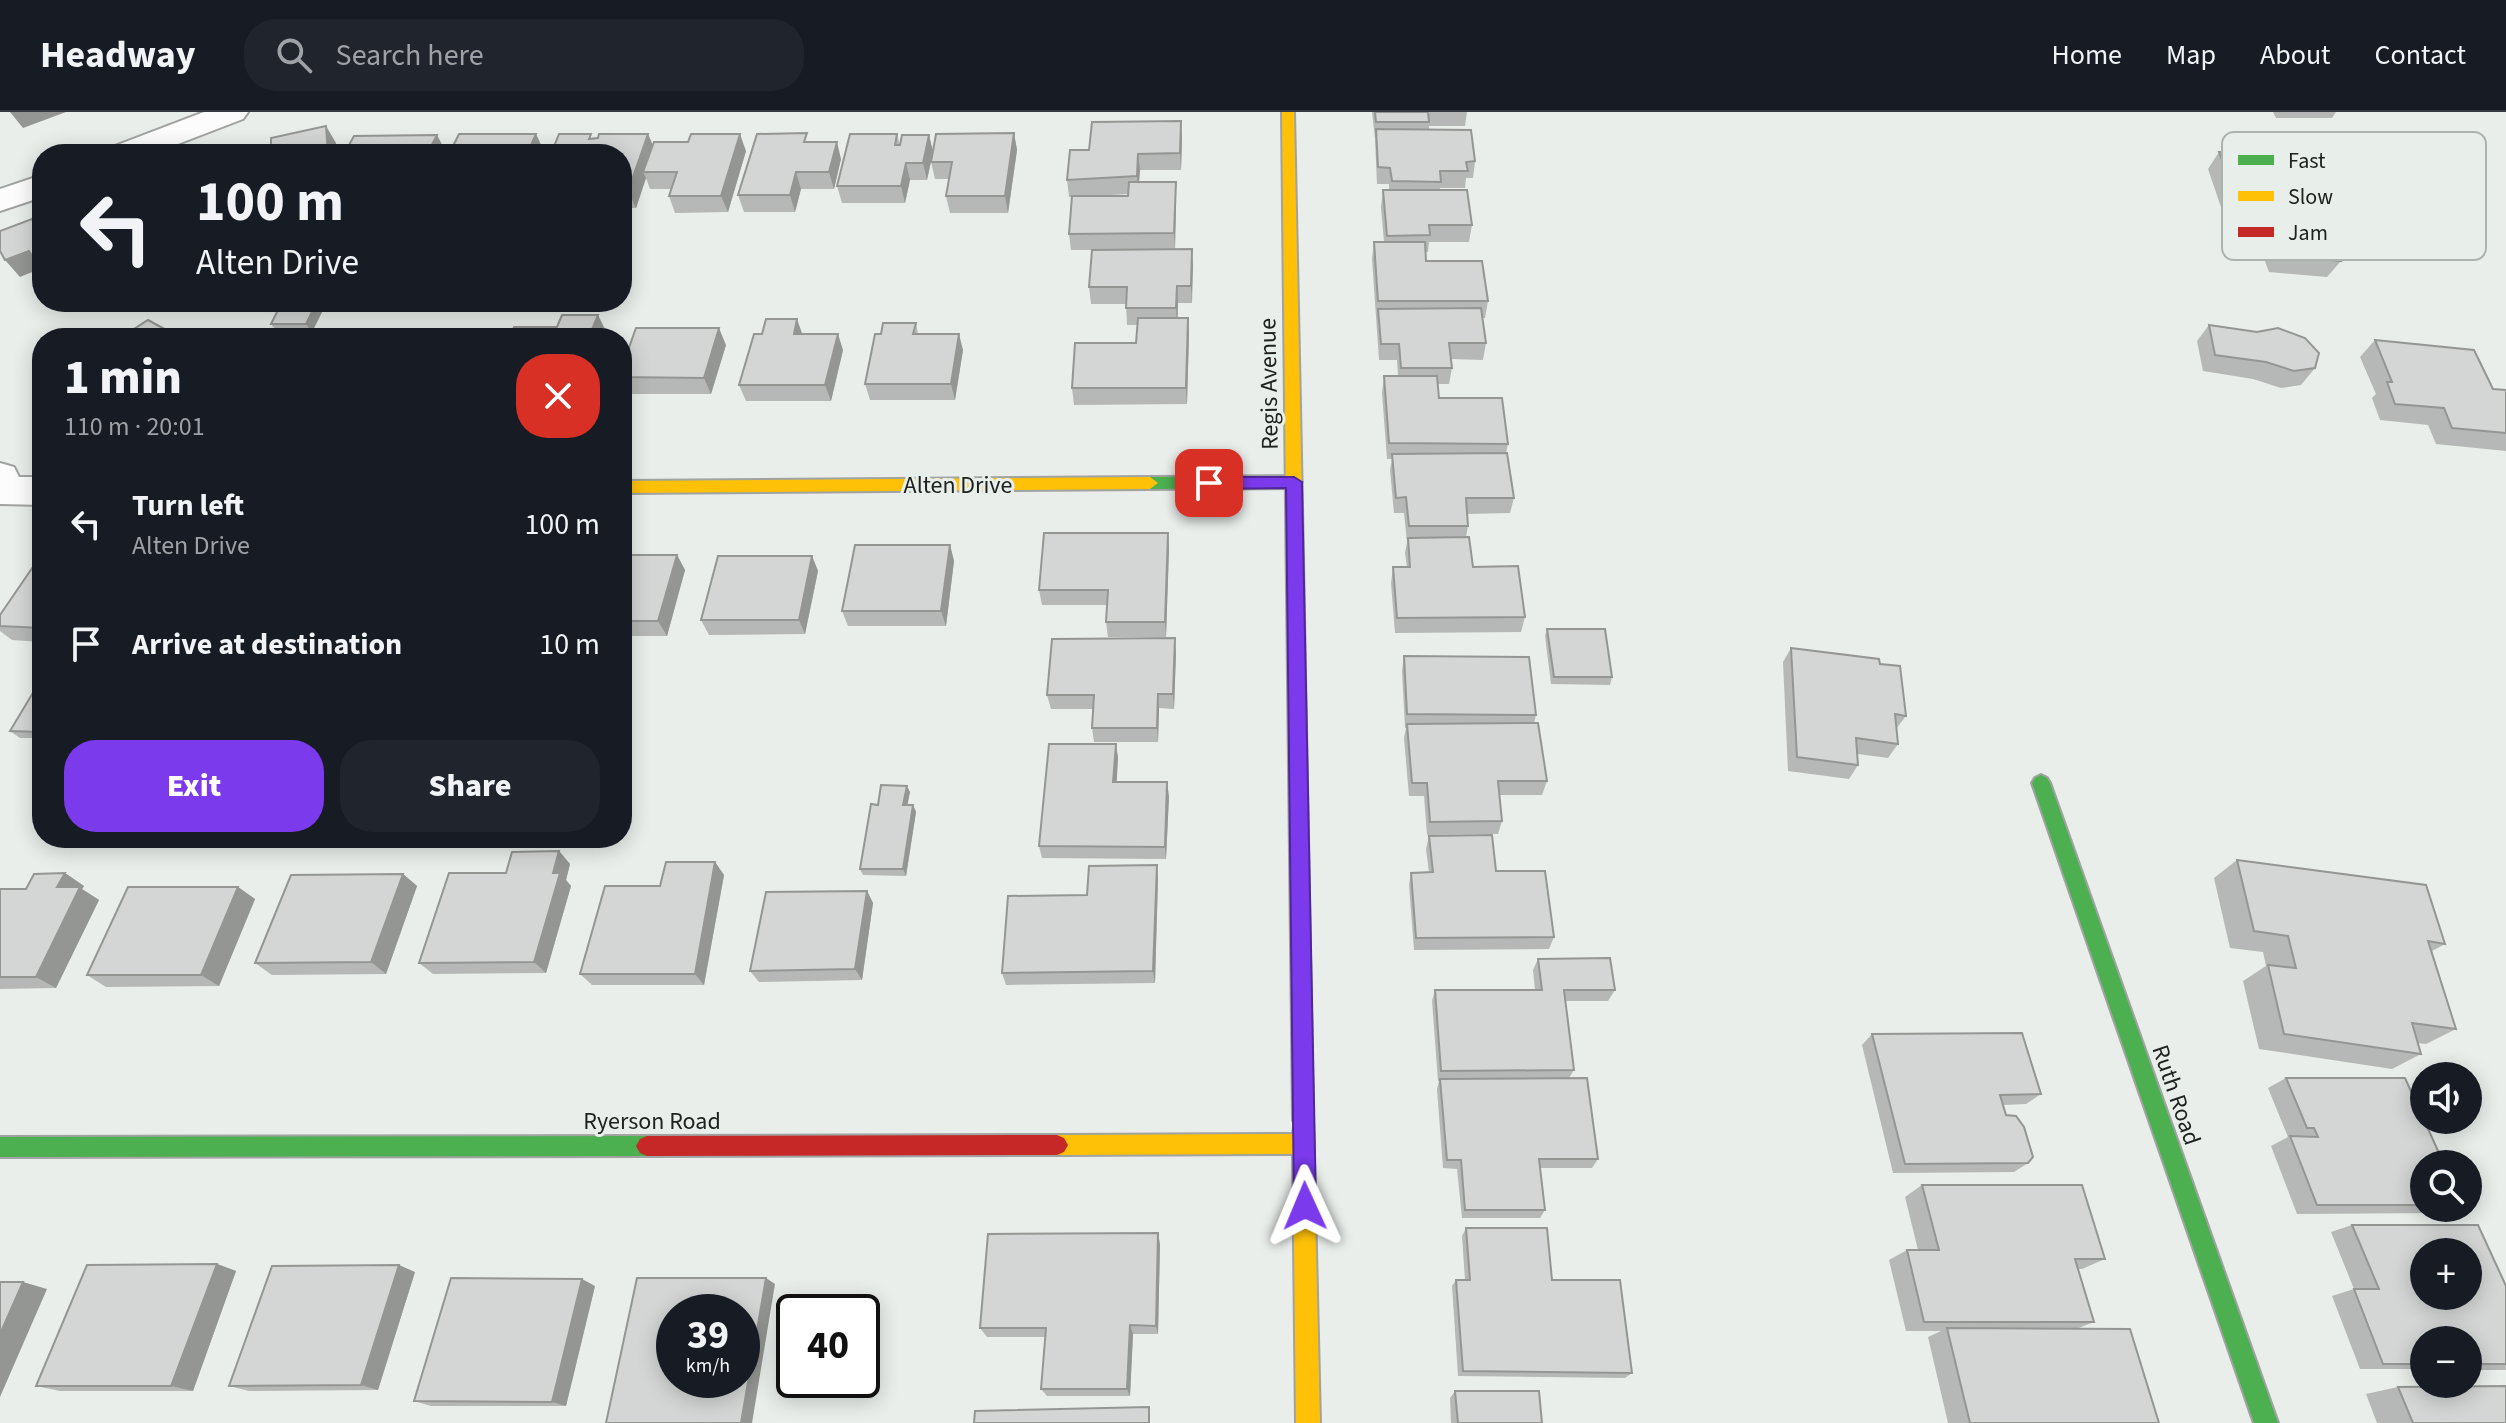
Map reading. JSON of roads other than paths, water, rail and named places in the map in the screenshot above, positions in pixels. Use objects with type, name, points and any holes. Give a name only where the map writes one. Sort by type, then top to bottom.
[{"type":"street","points":[[149,144],[232,112]]},
{"type":"street","name":"Regis Avenue","points":[[1288,112],[1308,1423]]},
{"type":"street","points":[[0,201],[32,189]]},
{"type":"street","points":[[0,477],[7,492],[32,491]]},
{"type":"street","name":"Alten Drive","points":[[632,487],[1294,482]]},
{"type":"street","name":"Ruth Road","points":[[2041,783],[2266,1423]]},
{"type":"street","name":"Ryerson Road","points":[[0,1147],[1304,1144]]}]
